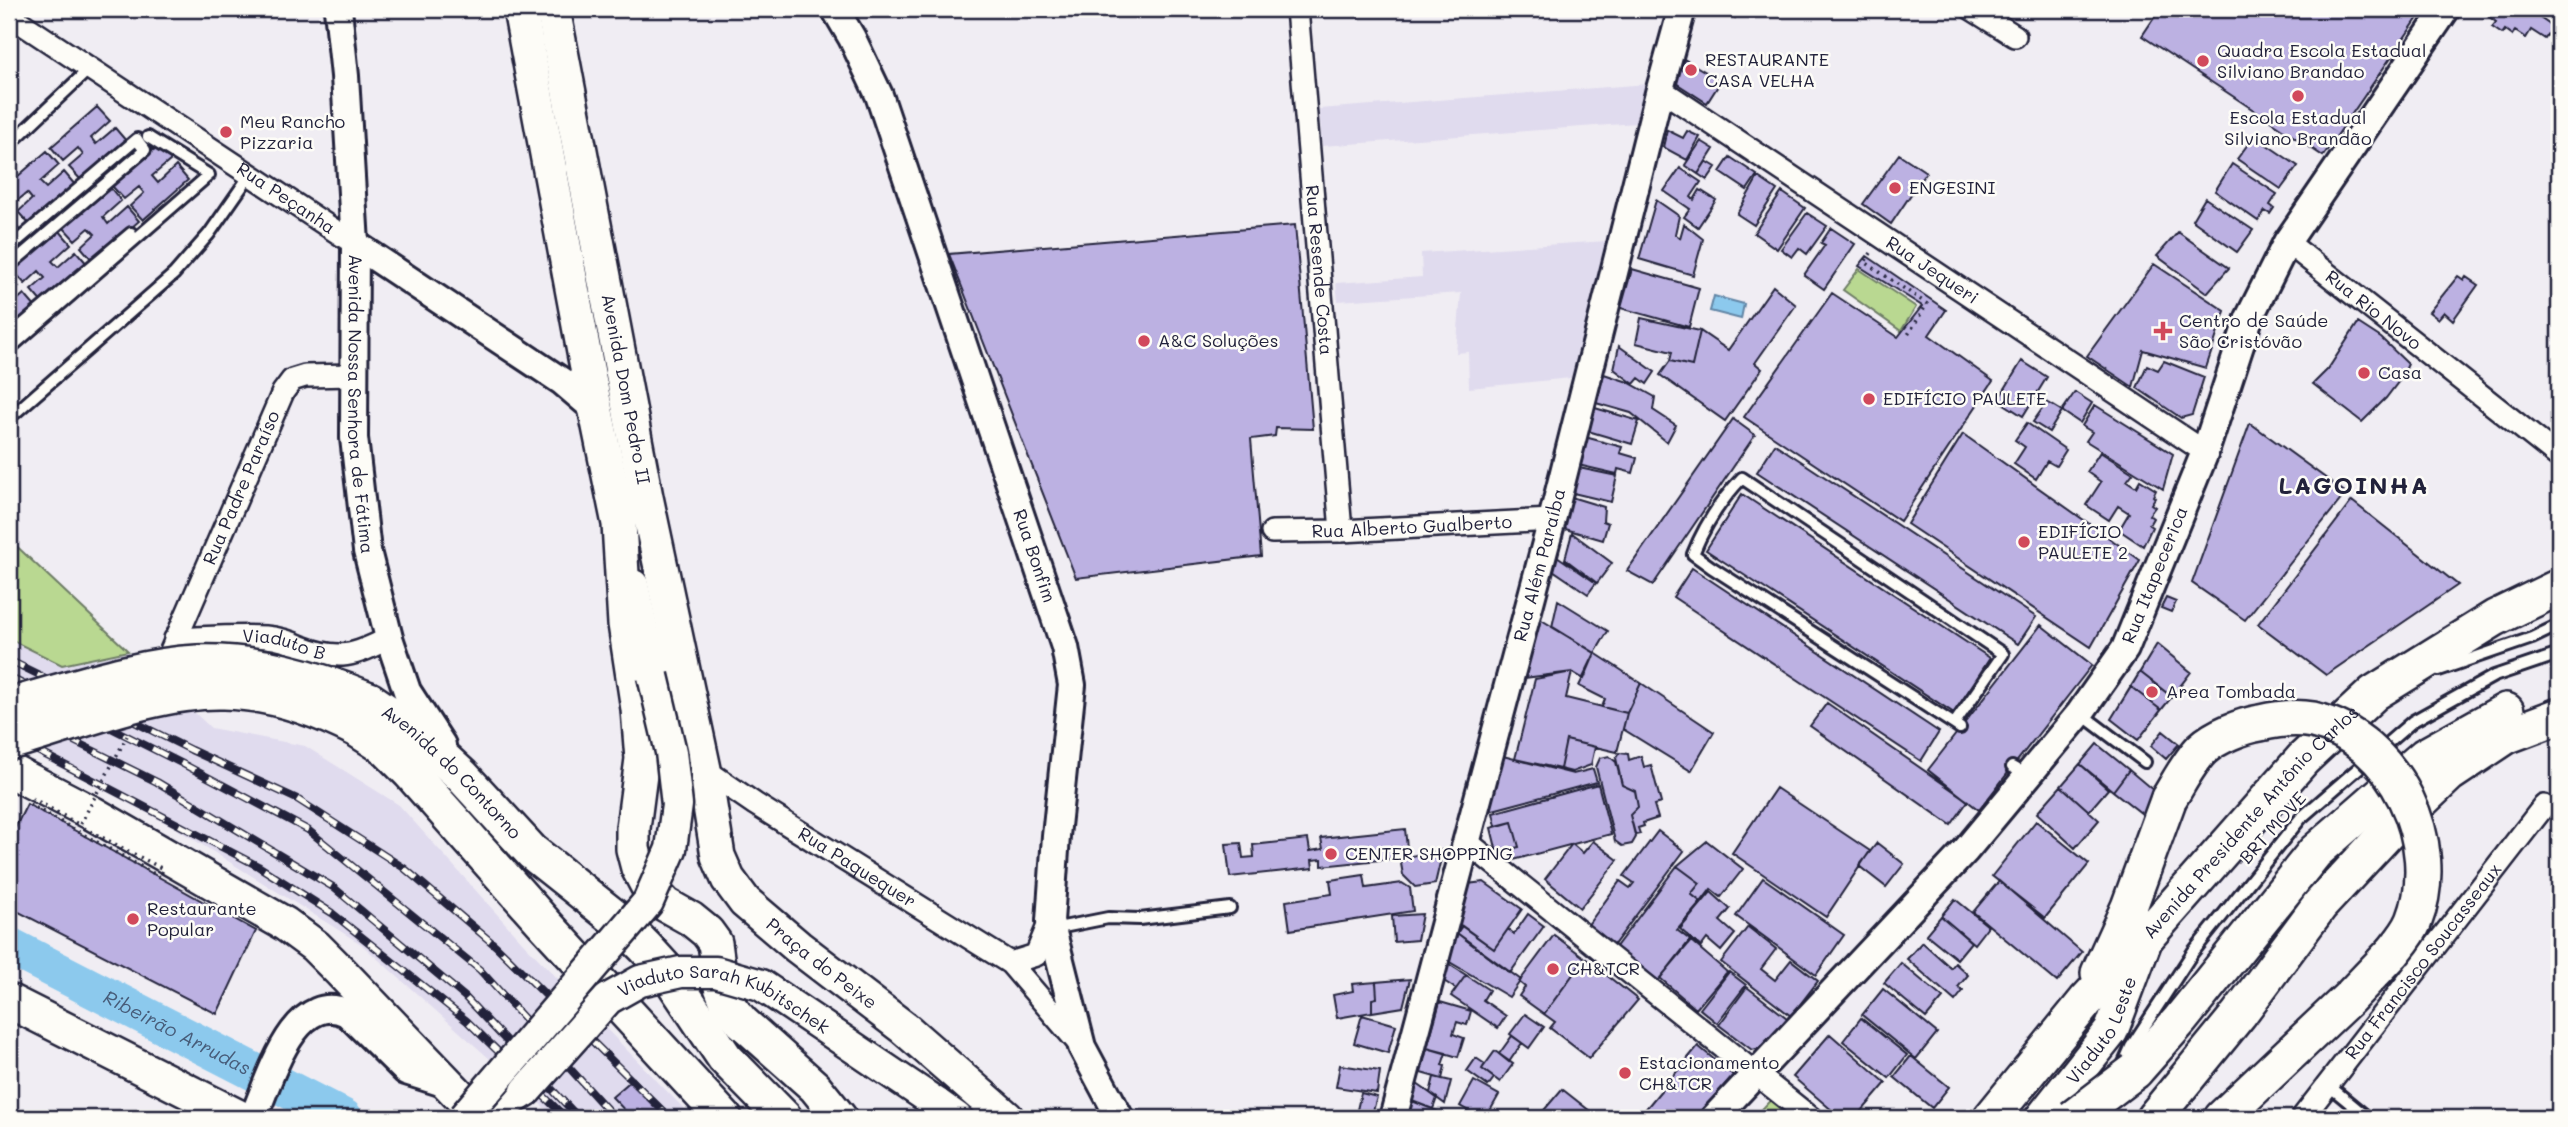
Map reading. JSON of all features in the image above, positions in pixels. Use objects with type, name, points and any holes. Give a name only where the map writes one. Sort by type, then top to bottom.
[{"type":"highway","name":"Avenida Presidente Antônio Carlos","points":[[1991,1118],[2087,1001],[2303,759],[2374,693],[2495,618],[2559,587]]},
{"type":"highway","name":"Avenida do Contorno","points":[[9,706],[137,672],[198,663],[288,671],[328,683],[363,715],[385,747],[724,1118]]},
{"type":"highway","name":"Avenida do Contorno","points":[[9,742],[139,703],[192,692],[252,694],[309,707],[363,715],[410,728],[462,776],[532,852],[620,922],[645,947],[666,970],[725,1058],[784,1118]]},
{"type":"highway","points":[[2081,1106],[2135,1071],[2180,1020],[2315,852],[2425,756],[2509,709],[2559,693]]},
{"type":"highway","points":[[2154,1118],[2239,1014],[2320,905],[2388,832],[2449,774],[2506,736],[2559,716]]},
{"type":"highway","points":[[2087,1001],[2129,907],[2169,798],[2203,748],[2247,725],[2279,719],[2311,720],[2353,736],[2383,762],[2402,790],[2416,822],[2422,880],[2413,922],[2393,952],[2349,998],[2222,1118]]},
{"type":"main road","name":"Avenida Dom Pedro II","points":[[463,1118],[648,902],[671,849],[677,805],[671,751],[619,524],[520,9]]},
{"type":"main road","name":"Avenida Dom Pedro II","points":[[553,9],[646,497],[704,769]]},
{"type":"main road","points":[[619,524],[625,624],[638,709],[642,759],[633,849],[638,868],[647,885],[666,905],[707,932],[715,943],[721,987],[728,1005],[742,1022],[815,1087],[840,1118]]},
{"type":"main road","name":"Praça do Peixe","points":[[704,769],[718,856],[728,879],[745,902],[798,947],[904,1028],[1007,1118]]},
{"type":"main road","points":[[9,770],[104,820],[285,924],[315,946],[483,1118],[527,1091]]},
{"type":"main road","name":"Viaduto Leste","points":[[2042,1118],[2121,1039],[2147,936]]},
{"type":"main road","name":"Viaduto Sarah Kubitschek","points":[[502,1118],[608,999],[640,981],[681,972],[716,972],[761,985],[947,1111]]},
{"type":"main road","points":[[9,1001],[241,1118]]},
{"type":"street","name":"Avenida Nossa Senhora de Fátima","points":[[338,9],[345,76],[355,244],[354,438],[367,551],[388,638],[407,691],[462,776]]},
{"type":"street","name":"Rua Bonfim","points":[[835,9],[879,95],[1065,647],[1072,685],[1056,836],[1051,925],[1082,1046],[1121,1118]]},
{"type":"street","name":"Rua Resende Costa","points":[[1297,9],[1341,531]]},
{"type":"street","name":"Rua Além Paraíba","points":[[1393,1118],[1552,520],[1682,9]]},
{"type":"street","points":[[1972,9],[2015,36]]},
{"type":"street","name":"Rua Itapecerica","points":[[1714,1118],[1966,850],[2020,771],[2080,713],[2125,649],[2205,452],[2249,318],[2287,242],[2446,9]]},
{"type":"street","name":"Rua Peçanha","points":[[16,15],[167,122],[563,382],[597,411]]},
{"type":"street","name":"Rua Jequeri","points":[[1660,89],[2205,452]]},
{"type":"street","name":"Rua Rio Novo","points":[[2287,242],[2559,457]]},
{"type":"street","name":"Rua Padre Paraíso","points":[[172,646],[282,392],[292,380],[305,376],[354,374]]},
{"type":"street","name":"Rua Alberto Gualberto","points":[[1272,532],[1552,520]]},
{"type":"street","name":"Viaduto B","points":[[172,646],[268,637],[321,654],[343,656],[362,652],[388,638]]},
{"type":"street","name":"Rua Paquequer","points":[[704,769],[755,804],[1010,963],[1082,1046]]},
{"type":"street","name":"Rua Francisco Soucasseaux","points":[[2302,1118],[2544,806]]},
{"type":"street","points":[[1467,842],[1811,1118]]},
{"type":"street","points":[[1010,963],[1036,955],[1051,925]]},
{"type":"street","points":[[253,1118],[291,1032],[313,1012],[337,1009],[347,1013],[406,1070],[450,1085]]},
{"type":"street","name":"Rua Itapecerica","points":[[1730,1118],[1746,1097],[1756,1074]]},
{"type":"lane","points":[[9,145],[89,69]]},
{"type":"lane","points":[[144,141],[167,122]]},
{"type":"lane","points":[[9,248],[137,139],[209,175],[9,349]]},
{"type":"lane","points":[[9,266],[145,150],[144,141]]},
{"type":"lane","points":[[9,336],[205,171]]},
{"type":"lane","points":[[15,413],[174,274],[209,234],[250,175]]},
{"type":"lane","points":[[1742,478],[2003,654],[1957,726],[1693,554],[1702,531],[1722,499],[1742,478]]},
{"type":"lane","points":[[2374,693],[2532,638],[2559,625]]},
{"type":"lane","name":"BRT MOVE","points":[[2107,1107],[2121,1039],[2301,818],[2413,721],[2494,676],[2559,654]]},
{"type":"lane","points":[[2080,713],[2146,762]]},
{"type":"lane","points":[[1051,925],[1108,918],[1140,919],[1230,908]]},
{"type":"lane","points":[[2116,1067],[2121,1039]]},
{"type":"lane","points":[[2098,1069],[2121,1039]]},
{"type":"lane","points":[[2080,1118],[2109,1077]]},
{"type":"lane","points":[[2328,1085],[2368,1118]]},
{"type":"lane","points":[[2080,1118],[2081,1106]]},
{"type":"path","points":[[1882,237],[1865,262],[1927,304],[1906,338]]},
{"type":"path","points":[[84,828],[163,869],[160,877],[27,803],[30,797],[80,825],[131,727]]},
{"type":"shaded area","points":[[1648,84],[1637,123],[1322,146],[1319,109]]},
{"type":"shaded area","points":[[1607,241],[1571,378],[1469,388],[1468,352],[1456,353],[1461,293],[1338,301],[1336,283],[1422,277],[1421,253]]},
{"type":"shaded area","points":[[9,539],[211,728],[305,746],[399,805],[523,943],[693,1118],[556,1118],[361,944],[172,826],[9,741]]},
{"type":"green space","points":[[1859,269],[1916,307],[1901,331],[1843,290]]},
{"type":"green space","points":[[9,539],[128,651],[62,665],[9,639]]},
{"type":"green space","points":[[1775,1095],[1804,1118],[1754,1118]]},
{"type":"water","points":[[1714,296],[1744,304],[1741,319],[1710,311]]},
{"type":"building","points":[[1721,9],[1741,9],[1735,18]]},
{"type":"building","name":"Escola Estadual Silviano Brandão","points":[[2160,9],[2424,9],[2323,156],[2142,36]]},
{"type":"building","points":[[2479,9],[2527,9],[2553,27],[2545,39],[2531,30],[2526,38],[2515,31],[2512,35],[2505,30],[2502,34],[2492,27],[2496,22]]},
{"type":"building","name":"RESTAURANTE CASA VELHA","points":[[1684,59],[1721,81],[1707,103],[1676,83]]},
{"type":"building","points":[[97,107],[110,121],[91,138],[96,144],[115,128],[127,142],[82,181],[69,167],[83,155],[78,148],[63,161],[51,147]]},
{"type":"building","points":[[1667,130],[1683,138],[1687,131],[1700,137],[1687,160],[1663,147]]},
{"type":"building","points":[[2254,136],[2298,166],[2281,189],[2237,159]]},
{"type":"building","points":[[1701,141],[1714,149],[1698,174],[1685,165]]},
{"type":"building","points":[[159,145],[171,160],[152,176],[158,183],[176,166],[188,180],[143,220],[130,206],[144,193],[139,187],[124,199],[112,186]]},
{"type":"building","points":[[47,151],[59,165],[40,182],[46,188],[64,172],[76,186],[31,226],[18,212],[32,199],[27,193],[12,205],[9,201],[9,184]]},
{"type":"building","name":"ENGESINI","points":[[1899,154],[1926,172],[1891,224],[1863,204]]},
{"type":"building","points":[[1730,157],[1757,175],[1747,190],[1720,172]]},
{"type":"building","points":[[1706,161],[1716,167],[1707,180],[1698,174]]},
{"type":"building","points":[[2232,164],[2277,194],[2270,205],[2274,208],[2270,214],[2265,211],[2258,221],[2215,191]]},
{"type":"building","points":[[1680,168],[1701,182],[1691,197],[1694,200],[1700,190],[1716,200],[1698,227],[1684,217],[1690,209],[1664,191]]},
{"type":"building","points":[[1758,177],[1777,190],[1754,225],[1737,214]]},
{"type":"building","points":[[109,186],[121,201],[103,217],[108,224],[127,207],[139,221],[93,261],[81,247],[95,234],[89,228],[75,240],[63,227]]},
{"type":"building","points":[[1782,192],[1805,208],[1777,249],[1754,233]]},
{"type":"building","points":[[2205,198],[2253,230],[2237,252],[2192,220]]},
{"type":"building","points":[[1656,200],[1679,216],[1675,234],[1680,238],[1684,224],[1703,239],[1693,275],[1639,259]]},
{"type":"building","points":[[1807,213],[1827,226],[1807,254],[1799,248],[1792,257],[1781,249]]},
{"type":"building","points":[[9,220],[22,233],[9,245]]},
{"type":"building","name":"A&C Soluções","points":[[1295,225],[1313,429],[1276,428],[1275,436],[1251,439],[1261,556],[1076,578],[949,254]]},
{"type":"building","points":[[1831,228],[1855,244],[1824,289],[1804,275],[1825,245],[1821,243]]},
{"type":"building","points":[[59,230],[71,244],[52,261],[58,267],[76,251],[88,265],[43,304],[31,290],[45,278],[39,271],[25,284],[13,270]]},
{"type":"building","points":[[2178,232],[2229,268],[2207,293],[2157,256]]},
{"type":"building","name":"EDIFÍCIO PAULETE","points":[[1867,256],[1946,310],[1929,335],[1993,381],[1900,521],[1744,417],[1832,293],[1898,337],[1922,306],[1859,266]]},
{"type":"building","name":"Centro de Saúde São Cristóvão","points":[[2154,264],[2225,311],[2206,368],[2143,350],[2133,387],[2087,356]]},
{"type":"building","points":[[1632,269],[1699,288],[1689,327],[1621,308]]},
{"type":"building","points":[[9,276],[19,287],[9,296]]},
{"type":"building","points":[[2458,276],[2464,280],[2466,277],[2478,285],[2453,320],[2444,312],[2438,319],[2429,312]]},
{"type":"building","points":[[1773,286],[1796,305],[1755,363],[1762,369],[1725,421],[1660,375],[1670,361],[1692,366],[1700,331],[1728,350]]},
{"type":"building","points":[[24,294],[36,308],[9,332],[9,307]]},
{"type":"building","points":[[1641,318],[1700,331],[1692,366],[1670,361],[1672,352],[1636,343]]},
{"type":"building","name":"Casa","points":[[2358,323],[2381,338],[2408,364],[2386,398],[2362,422],[2313,384],[2328,369]]},
{"type":"building","points":[[1619,346],[1655,372],[1647,384],[1639,378],[1634,384],[1614,369]]},
{"type":"building","points":[[2022,361],[2047,377],[2023,416],[1998,400]]},
{"type":"building","points":[[2164,361],[2204,377],[2192,415],[2181,418],[2137,388],[2147,365],[2158,370]]},
{"type":"building","points":[[1604,374],[1628,382],[1655,397],[1653,410],[1676,425],[1667,442],[1631,413],[1596,403]]},
{"type":"building","points":[[2075,392],[2092,403],[2080,423],[2062,411]]},
{"type":"building","points":[[2047,402],[2062,411],[2049,432],[2033,422]]},
{"type":"building","points":[[2095,405],[2173,454],[2163,489],[2086,441],[2092,432],[2082,426]]},
{"type":"building","points":[[1595,408],[1639,421],[1632,444],[1588,431]]},
{"type":"building","points":[[1733,419],[1755,435],[1653,585],[1627,571]]},
{"type":"building","points":[[2027,423],[2066,450],[2056,466],[2047,461],[2036,479],[2014,464],[2025,447],[2015,440]]},
{"type":"building","points":[[2250,423],[2346,493],[2245,620],[2192,583]]},
{"type":"building","name":"EDIFÍCIO PAULETE 2","points":[[1963,434],[2140,560],[2091,647],[1907,524]]},
{"type":"building","points":[[1585,437],[1622,447],[1620,453],[1637,458],[1633,473],[1618,469],[1617,474],[1578,465]]},
{"type":"building","points":[[1775,444],[2036,617],[2018,644],[1757,472]]},
{"type":"building","points":[[2100,452],[2133,473],[2127,481],[2136,487],[2140,480],[2156,490],[2151,504],[2155,507],[2149,515],[2153,518],[2149,525],[2152,527],[2143,546],[2119,530],[2129,513],[2118,506],[2109,520],[2086,505],[2101,482],[2087,472]]},
{"type":"building","points":[[1579,468],[1617,476],[1611,502],[1573,493]]},
{"type":"building","points":[[1742,494],[1990,658],[1954,713],[1706,550]]},
{"type":"building","points":[[1571,497],[1604,507],[1603,521],[1608,523],[1603,540],[1562,528]]},
{"type":"building","points":[[2352,501],[2458,585],[2326,675],[2258,624]]},
{"type":"building","points":[[1572,533],[1612,563],[1597,583],[1565,559]]},
{"type":"building","points":[[1557,556],[1596,583],[1588,594],[1553,570]]},
{"type":"building","points":[[1692,568],[1939,732],[1921,761],[1673,597]]},
{"type":"building","points":[[2166,598],[2176,602],[2171,612],[2161,608]]},
{"type":"building","points":[[1558,600],[1608,631],[1595,653],[1552,627]]},
{"type":"building","points":[[1540,619],[1595,653],[1584,679],[1572,672],[1524,678]]},
{"type":"building","points":[[2041,625],[2092,665],[1979,810],[1928,770]]},
{"type":"building","name":"Area Tombada","points":[[2157,644],[2191,672],[2138,740],[2111,719]]},
{"type":"building","points":[[2157,644],[2191,672],[2172,697],[2140,672]]},
{"type":"building","points":[[1595,653],[1641,683],[1627,713],[1602,707],[1605,699],[1579,686]]},
{"type":"building","points":[[1572,672],[1566,698],[1627,713],[1617,752],[1566,740],[1560,769],[1515,759],[1535,679]]},
{"type":"building","points":[[2140,672],[2172,697],[2161,710],[2131,687]]},
{"type":"building","points":[[1641,683],[1714,732],[1691,771],[1623,729],[1627,713]]},
{"type":"building","points":[[2131,687],[2161,710],[2138,740],[2111,719]]},
{"type":"building","points":[[1827,703],[1968,801],[1951,825],[1810,726]]},
{"type":"building","points":[[2163,731],[2179,744],[2166,759],[2151,746]]},
{"type":"building","points":[[1566,740],[1595,747],[1591,765],[1572,772],[1560,769]]},
{"type":"building","points":[[2097,744],[2129,770],[2113,791],[2080,764]]},
{"type":"building","points":[[1619,753],[1628,754],[1629,760],[1641,756],[1644,767],[1651,765],[1661,803],[1654,805],[1658,818],[1643,823],[1644,826],[1638,828],[1640,834],[1635,835],[1630,815],[1638,807],[1635,791],[1622,785],[1616,758]]},
{"type":"building","points":[[1503,756],[1573,774],[1593,769],[1597,782],[1489,811]]},
{"type":"building","points":[[1609,756],[1616,762],[1622,785],[1635,791],[1638,807],[1630,815],[1636,837],[1632,844],[1622,846],[1615,841],[1596,767],[1600,758]]},
{"type":"building","points":[[2080,764],[2108,789],[2089,811],[2061,786]]},
{"type":"building","points":[[2129,770],[2154,791],[2146,817],[2113,791]]},
{"type":"building","points":[[1598,784],[1611,834],[1506,862],[1503,851],[1519,847],[1512,822],[1496,826],[1493,813]]},
{"type":"building","points":[[2061,786],[2099,820],[2075,848],[2037,813]]},
{"type":"building","points":[[1776,788],[1870,851],[1826,917],[1732,853]]},
{"type":"building","name":"Restaurante Popular","points":[[27,804],[256,931],[217,1014],[9,907],[9,840]]},
{"type":"building","points":[[2036,821],[2089,864],[2045,918],[1992,876]]},
{"type":"building","points":[[1512,822],[1519,847],[1497,852],[1491,828]]},
{"type":"building","name":"CENTER SHOPPING","points":[[1405,829],[1408,857],[1322,866],[1322,859],[1312,860],[1313,868],[1230,877],[1226,844],[1241,843],[1243,858],[1254,857],[1253,845],[1308,839],[1310,851],[1323,849],[1321,838]]},
{"type":"building","points":[[1658,831],[1684,851],[1613,946],[1587,926],[1620,881],[1630,888],[1634,883],[1624,876]]},
{"type":"building","points":[[1593,841],[1618,860],[1580,908],[1545,879],[1572,844],[1583,853]]},
{"type":"building","points":[[1707,841],[1743,869],[1721,897],[1711,889],[1701,902],[1691,894],[1700,883],[1677,866]]},
{"type":"building","points":[[1877,843],[1904,864],[1886,887],[1859,866]]},
{"type":"building","points":[[1443,850],[1435,884],[1415,887],[1403,875],[1400,858]]},
{"type":"building","points":[[1677,866],[1700,883],[1691,894],[1701,902],[1677,930],[1690,940],[1658,981],[1615,948]]},
{"type":"building","points":[[1364,875],[1366,888],[1402,883],[1410,888],[1413,911],[1290,930],[1286,901],[1332,894],[1330,880]]},
{"type":"building","points":[[1763,878],[1844,935],[1816,975],[1736,916]]},
{"type":"building","points":[[1999,881],[2082,952],[2057,982],[1973,912]]},
{"type":"building","points":[[1484,882],[1522,909],[1494,949],[1456,922],[1467,884]]},
{"type":"building","points":[[1711,892],[1730,909],[1720,921],[1735,934],[1721,951],[1707,939],[1701,947],[1680,929]]},
{"type":"building","points":[[1955,899],[1988,926],[1974,944],[1941,916]]},
{"type":"building","points":[[1422,914],[1417,940],[1394,942],[1392,916]]},
{"type":"building","points":[[1528,914],[1544,926],[1510,973],[1457,933],[1462,926],[1494,949],[1508,929],[1514,934]]},
{"type":"building","points":[[1941,916],[1971,942],[1957,959],[1926,934]]},
{"type":"building","points":[[1748,927],[1776,949],[1761,969],[1775,980],[1791,960],[1818,981],[1791,1016],[1721,962]]},
{"type":"building","points":[[1457,933],[1521,980],[1509,997],[1448,961]]},
{"type":"building","name":"CH&TCR","points":[[1554,935],[1585,958],[1544,1014],[1519,996],[1525,987],[1519,982]]},
{"type":"building","points":[[1691,941],[1727,972],[1696,1009],[1660,978]]},
{"type":"building","points":[[1922,942],[1951,968],[1955,963],[1968,975],[1958,987],[1963,991],[1955,1001],[1907,959]]},
{"type":"building","points":[[1585,958],[1638,1000],[1589,1058],[1550,1028],[1555,1022],[1544,1014]]},
{"type":"building","points":[[1447,963],[1466,975],[1456,989],[1444,981]]},
{"type":"building","points":[[1901,963],[1943,998],[1926,1018],[1884,983]]},
{"type":"building","points":[[1729,972],[1746,985],[1717,1023],[1700,1009]]},
{"type":"building","points":[[1466,975],[1489,990],[1483,1000],[1506,1016],[1498,1028],[1451,996]]},
{"type":"building","points":[[1410,979],[1403,1007],[1372,1012],[1372,999],[1377,998],[1376,982]]},
{"type":"building","points":[[1376,982],[1377,998],[1372,999],[1372,1012],[1337,1018],[1333,995],[1353,991],[1352,984]]},
{"type":"building","points":[[1747,987],[1787,1018],[1765,1047],[1752,1050],[1719,1025]]},
{"type":"building","points":[[1883,989],[1937,1033],[1916,1059],[1862,1015]]},
{"type":"building","points":[[1440,1002],[1471,1011],[1467,1025],[1457,1022],[1453,1034],[1464,1038],[1458,1057],[1427,1048]]},
{"type":"building","points":[[1525,1014],[1544,1027],[1529,1048],[1510,1034]]},
{"type":"building","points":[[1362,1015],[1396,1025],[1388,1053],[1354,1043]]},
{"type":"building","points":[[1861,1018],[1907,1055],[1889,1078],[1843,1041]]},
{"type":"building","points":[[1830,1034],[1886,1083],[1856,1118],[1841,1118],[1793,1077]]},
{"type":"building","points":[[1512,1036],[1522,1043],[1509,1062],[1499,1054]]},
{"type":"building","points":[[1698,1046],[1733,1075],[1696,1118],[1652,1118],[1644,1111]]},
{"type":"building","points":[[1427,1048],[1446,1053],[1442,1065],[1445,1066],[1442,1079],[1421,1073]]},
{"type":"building","points":[[1495,1051],[1513,1064],[1500,1082],[1482,1069]]},
{"type":"building","points":[[1911,1056],[1949,1087],[1932,1108],[1894,1077]]},
{"type":"building","points":[[1476,1058],[1485,1064],[1482,1069],[1494,1078],[1488,1086],[1467,1071]]},
{"type":"building","points":[[1340,1065],[1380,1071],[1377,1093],[1336,1087]]},
{"type":"building","points":[[1434,1077],[1451,1081],[1445,1104],[1430,1093]]},
{"type":"building","points":[[634,1078],[671,1118],[632,1118],[612,1097]]},
{"type":"building","points":[[1474,1081],[1499,1095],[1486,1118],[1460,1106]]},
{"type":"building","points":[[1417,1084],[1437,1098],[1433,1109],[1412,1101]]},
{"type":"building","points":[[1562,1089],[1595,1115],[1593,1118],[1539,1116]]},
{"type":"building","points":[[1361,1093],[1377,1097],[1371,1118],[1355,1118]]},
{"type":"building","points":[[1412,1101],[1437,1111],[1435,1118],[1407,1118]]},
{"type":"waterway","name":"Ribeirão Arrudas","points":[[9,946],[344,1118]]},
{"type":"railway","points":[[9,660],[297,799],[404,868],[496,946],[670,1118]]},
{"type":"railway","points":[[9,677],[308,830],[480,970],[615,1118]]},
{"type":"railway","points":[[9,709],[157,782],[333,887],[465,997],[579,1118]]},
{"type":"railway","points":[[9,736],[258,866],[332,913],[467,1021],[560,1112]]},
{"type":"place","name":"Quadra Escola Estadual Silviano Brandao","points":[[2203,61]]},
{"type":"place","name":"RESTAURANTE CASA VELHA","points":[[1691,70]]},
{"type":"place","name":"Escola Estadual Silviano Brandão","points":[[2298,96]]},
{"type":"place","name":"Meu Rancho Pizzaria","points":[[226,132]]},
{"type":"place","name":"ENGESINI","points":[[1895,188]]},
{"type":"place","name":"Centro de Saúde São Cristóvão","points":[[2163,331]]},
{"type":"place","name":"A&C Soluções","points":[[1144,341]]},
{"type":"place","name":"Casa","points":[[2364,373]]},
{"type":"place","name":"EDIFÍCIO PAULETE","points":[[1869,399]]},
{"type":"place","name":"EDIFÍCIO PAULETE 2","points":[[2024,542]]},
{"type":"place","name":"Area Tombada","points":[[2152,692]]},
{"type":"place","name":"CENTER SHOPPING","points":[[1331,854]]},
{"type":"place","name":"Restaurante Popular","points":[[133,919]]},
{"type":"place","name":"CH&TCR","points":[[1553,969]]},
{"type":"place","name":"Estacionamento CH&TCR","points":[[1625,1073]]},
{"type":"district","name":"LAGOINHA","points":[[2354,486]]}]
